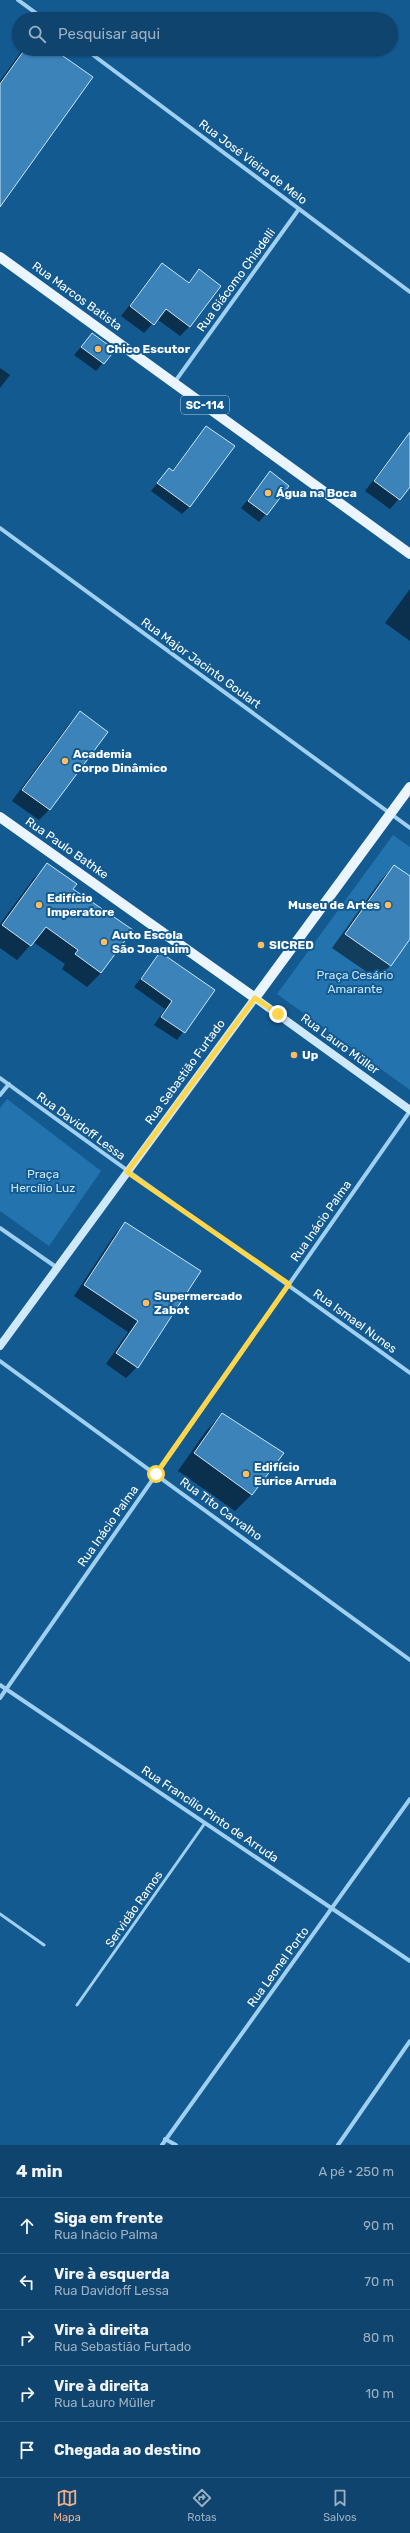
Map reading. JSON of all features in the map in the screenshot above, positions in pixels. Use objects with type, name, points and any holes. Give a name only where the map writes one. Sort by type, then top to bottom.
[{"type":"main road","name":"Rua Marcos Batista","points":[[0,257],[410,554]]},
{"type":"main road","name":"Rua Sebastião Furtado","points":[[255,998],[410,787]]},
{"type":"main road","name":"Rua Paulo Bathke","points":[[0,817],[255,998]]},
{"type":"street","points":[[18,0],[34,12]]},
{"type":"street","name":"Rua José Vieira de Melo","points":[[94,56],[410,292]]},
{"type":"street","name":"Rua Giácomo Chiodelli","points":[[174,383],[299,209]]},
{"type":"street","name":"Rua Major Jacinto Goulart","points":[[0,528],[410,828]]},
{"type":"street","name":"Rua Lauro Müller","points":[[255,998],[410,1110]]},
{"type":"street","name":"Rua Sebastião Furtado","points":[[0,1346],[56,1267],[255,998]]},
{"type":"street","name":"Rua Davidoff Lessa","points":[[0,1078],[127,1172],[289,1284]]},
{"type":"street","points":[[0,1095],[9,1084]]},
{"type":"street","name":"Rua Inácio Palma","points":[[0,1698],[410,1110]]},
{"type":"street","points":[[0,1228],[56,1267]]},
{"type":"street","name":"Rua Ismael Nunes","points":[[289,1284],[410,1373]]},
{"type":"street","name":"Rua Tito Carvalho","points":[[0,1361],[410,1660]]},
{"type":"street","name":"Rua Francílio Pinto de Arruda","points":[[0,1684],[410,1961]]},
{"type":"street","name":"Rua Leonel Porto","points":[[162,2145],[333,1909],[410,1799]]},
{"type":"street","points":[[338,2145],[410,2041]]},
{"type":"street","points":[[165,2140],[176,2145]]},
{"type":"lane","name":"Servidão Ramos","points":[[77,2005],[205,1823]]},
{"type":"lane","points":[[0,1914],[44,1945]]},
{"type":"green space","name":"Praça Cesário Amarante","points":[[393,835],[410,847],[410,1090],[277,994]]},
{"type":"green space","name":"Praça Hercílio Luz","points":[[7,1099],[101,1171],[49,1246],[0,1211],[0,1108]]},
{"type":"building","points":[[20,56],[63,56],[93,77],[0,207],[0,84]]},
{"type":"building","points":[[162,263],[189,283],[199,269],[221,286],[190,327],[166,309],[154,325],[130,306]]},
{"type":"building","name":"Chico Escutor","points":[[92,333],[115,350],[104,364],[81,347]]},
{"type":"building","points":[[206,426],[235,446],[190,507],[157,483],[169,468],[173,471]]},
{"type":"building","points":[[410,432],[410,487],[400,500],[374,481]]},
{"type":"building","name":"Água na Boca","points":[[270,471],[289,486],[267,515],[248,501]]},
{"type":"building","name":"Academia Corpo Dinâmico","points":[[80,711],[108,732],[50,810],[22,790]]},
{"type":"building","points":[[47,863],[77,884],[73,889],[133,930],[101,973],[75,954],[78,950],[46,927],[31,946],[2,925]]},
{"type":"building","name":"Museu de Artes","points":[[394,865],[410,876],[410,939],[391,966],[345,934]]},
{"type":"building","points":[[160,952],[215,990],[185,1033],[161,1017],[172,1001],[141,979]]},
{"type":"building","name":"Supermercado Zabot","points":[[125,1222],[201,1271],[138,1368],[116,1353],[138,1321],[84,1285]]},
{"type":"building","name":"Edifício Eurice Arruda","points":[[222,1413],[284,1453],[252,1495],[194,1453]]},
{"type":"place","name":"Chico Escutor","points":[[98,349]]},
{"type":"place","name":"Água na Boca","points":[[268,493]]},
{"type":"place","name":"Academia Corpo Dinâmico","points":[[65,761]]},
{"type":"place","name":"Edifício Imperatore","points":[[39,905]]},
{"type":"place","name":"Museu de Artes","points":[[388,905]]},
{"type":"place","name":"Auto Escola São Joaquim","points":[[104,942]]},
{"type":"place","name":"SICRED","points":[[261,945]]},
{"type":"place","name":"Up","points":[[294,1055]]},
{"type":"place","name":"Supermercado Zabot","points":[[146,1303]]},
{"type":"place","name":"Edifício Eurice Arruda","points":[[246,1474]]},
{"type":"route","points":[[156,1474],[289,1284],[127,1172],[255,998],[278,1014]]}]
